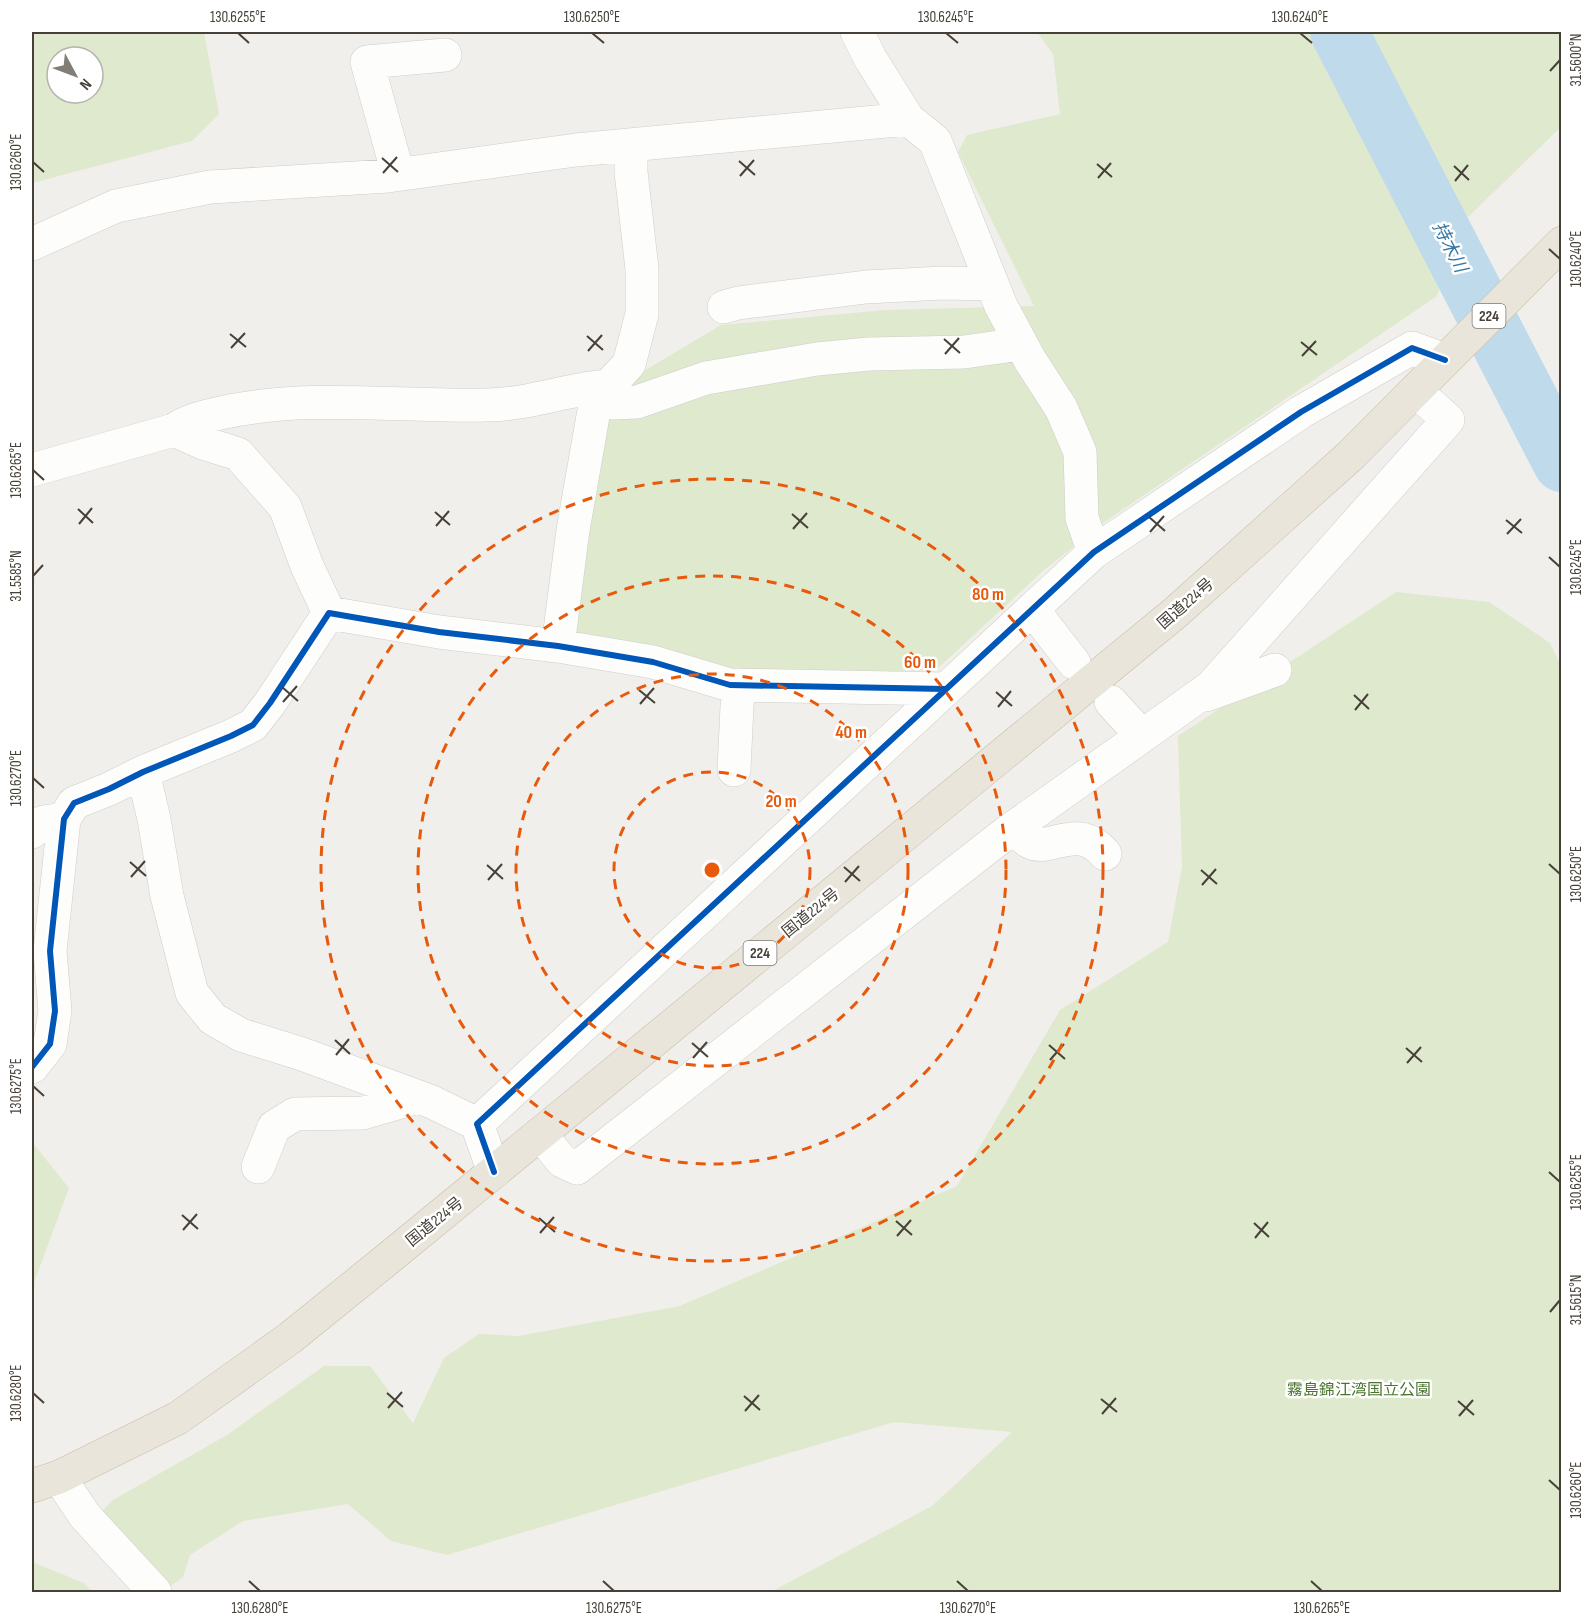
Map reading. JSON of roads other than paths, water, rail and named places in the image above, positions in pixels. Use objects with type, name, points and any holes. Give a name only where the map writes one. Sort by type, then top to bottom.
[{"type":"highway","name":"国道224号","points":[[45,1481],[178,1418],[290,1338],[494,1172],[1175,613],[1350,456],[1562,243]]},
{"type":"street","points":[[857,32],[870,58],[908,119],[935,141],[992,284],[1021,344],[1061,408],[1080,452],[1082,518],[1094,552]]},
{"type":"street","points":[[398,174],[368,62],[445,56]]},
{"type":"street","points":[[32,244],[116,206],[210,188],[398,174],[576,150],[908,119]]},
{"type":"street","points":[[558,646],[571,542],[602,392],[629,364],[642,314],[642,269],[630,145]]},
{"type":"street","points":[[724,307],[738,303],[866,287],[943,283],[992,284]]},
{"type":"street","points":[[32,470],[174,430],[203,417],[273,404],[487,405],[520,403],[573,390],[602,392],[613,403],[637,402],[706,378],[818,359],[869,354],[964,352],[1021,344]]},
{"type":"street","points":[[477,1124],[1094,552],[1301,412],[1391,359],[1412,348],[1445,360]]},
{"type":"street","points":[[540,1134],[562,1161],[577,1168],[1015,827],[1210,687],[1448,420],[1416,391]]},
{"type":"street","points":[[174,430],[203,443],[238,454],[285,507],[307,566],[329,613]]},
{"type":"street","points":[[1032,609],[1074,663]]},
{"type":"street","points":[[329,613],[439,632],[558,646],[653,662],[730,685],[945,689]]},
{"type":"street","points":[[32,1067],[50,1044],[55,1011],[41,949],[64,819],[74,803],[253,725],[329,613]]},
{"type":"street","points":[[1192,700],[1275,670]]},
{"type":"street","points":[[735,770],[738,685]]},
{"type":"street","points":[[1111,702],[1142,736]]},
{"type":"street","points":[[143,772],[154,819],[167,896],[192,993],[213,1018],[241,1035],[302,1054],[418,1097],[477,1124],[494,1172]]},
{"type":"street","points":[[32,832],[43,822],[64,819]]},
{"type":"street","points":[[1015,827],[1030,842],[1043,844],[1068,838],[1088,840],[1099,846],[1105,854]]},
{"type":"street","points":[[258,1167],[274,1127],[295,1114],[363,1113],[418,1097]]},
{"type":"street","points":[[45,1481],[85,1516],[155,1593]]},
{"type":"waterway","name":"持木川","points":[[1339,32],[1562,463]]},
{"type":"park label","name":"霧島錦江湾国立公園","points":[[1359,1389]]}]
